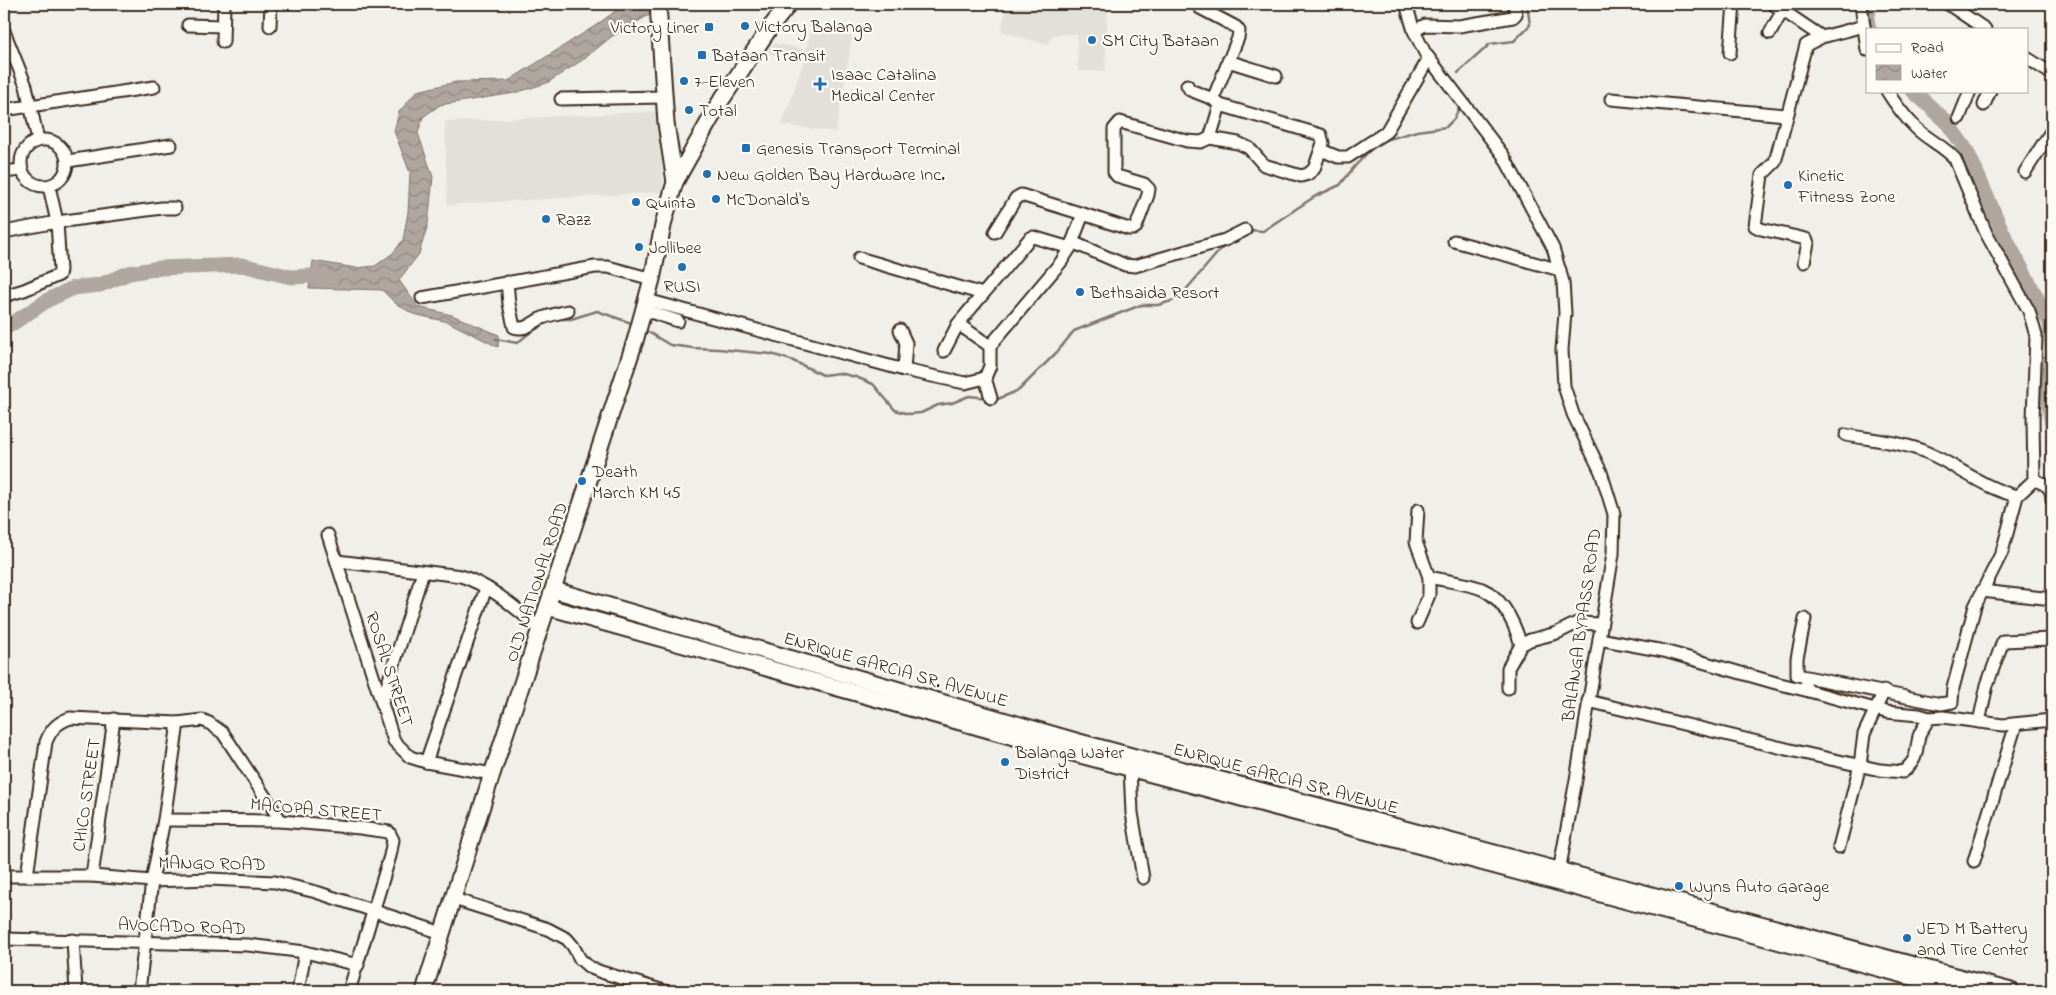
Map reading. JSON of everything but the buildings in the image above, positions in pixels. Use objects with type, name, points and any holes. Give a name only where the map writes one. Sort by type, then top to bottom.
[{"type":"main road","points":[[676,182],[720,102],[789,4]]},
{"type":"main road","points":[[658,9],[666,126],[676,182]]},
{"type":"main road","name":"OLD NATIONAL ROAD","points":[[424,991],[492,774],[643,315],[664,222],[676,182]]},
{"type":"main road","name":"ENRIQUE GARCIA SR. AVENUE","points":[[554,590],[1078,748],[1130,768],[1558,877]]},
{"type":"main road","name":"ENRIQUE GARCIA SR. AVENUE","points":[[548,607],[1894,967],[2011,991]]},
{"type":"main road","name":"ENRIQUE GARCIA SR. AVENUE","points":[[1894,967],[1964,991]]},
{"type":"street","points":[[223,42],[224,4]]},
{"type":"street","points":[[270,26],[271,4]]},
{"type":"street","name":"BALANGA BYPASS ROAD","points":[[1406,4],[1414,30],[1429,58],[1502,155],[1553,248],[1563,282],[1562,350],[1564,386],[1573,414],[1601,472],[1614,514],[1613,554],[1558,877]]},
{"type":"street","points":[[1414,30],[1425,26],[1459,26],[1513,17],[1516,14],[1514,4]]},
{"type":"street","points":[[1730,53],[1734,4]]},
{"type":"street","points":[[1861,4],[1866,42]]},
{"type":"street","points":[[1948,4],[1984,28]]},
{"type":"street","points":[[1770,33],[1778,7],[1822,37]]},
{"type":"street","points":[[1200,8],[1236,27],[1239,31],[1228,61],[1210,138]]},
{"type":"street","points":[[188,25],[223,26]]},
{"type":"street","points":[[1804,262],[1808,243],[1806,239],[1760,230],[1755,226],[1762,175],[1775,162],[1804,50],[1809,42],[1864,26]]},
{"type":"street","points":[[4,31],[9,54],[32,105],[38,140]]},
{"type":"street","points":[[1321,150],[1338,157],[1348,157],[1386,132],[1429,58]]},
{"type":"street","points":[[2028,59],[2052,74]]},
{"type":"street","points":[[1228,61],[1276,76]]},
{"type":"street","points":[[995,232],[1016,198],[1022,194],[1129,229],[1136,227],[1149,189],[1144,184],[1117,176],[1114,172],[1114,129],[1120,122],[1187,141],[1200,142],[1210,138],[1238,143],[1249,148],[1264,165],[1301,176],[1308,174],[1314,168],[1321,150],[1323,138],[1321,135],[1217,102],[1190,90],[1187,85]]},
{"type":"street","points":[[4,110],[154,87]]},
{"type":"street","points":[[1797,675],[1942,704],[1952,702],[1953,688],[1974,612],[1982,591],[2002,552],[2017,496],[2034,480],[2033,419],[2036,336],[2029,311],[1986,234],[1955,159],[1950,153],[1916,128],[1895,104],[1888,92]]},
{"type":"street","points":[[1959,118],[1970,92]]},
{"type":"street","points":[[1984,105],[1990,92]]},
{"type":"street","points":[[561,100],[663,97]]},
{"type":"street","points":[[1611,99],[1786,114]]},
{"type":"street","points":[[2025,172],[2052,130]]},
{"type":"street","points":[[49,139],[58,144],[65,151],[68,161],[63,177],[57,183],[49,186],[40,186],[32,183],[25,178],[21,170],[21,157],[27,146],[38,140],[49,139]]},
{"type":"street","points":[[68,161],[171,145]]},
{"type":"street","points":[[4,172],[21,170]]},
{"type":"street","points":[[4,296],[24,290],[59,275],[57,222],[49,186]]},
{"type":"street","points":[[4,232],[57,222],[162,208],[175,208]]},
{"type":"street","points":[[991,398],[985,378],[990,366],[990,346],[1061,262],[1071,245],[1083,214]]},
{"type":"street","points":[[944,351],[958,324],[1030,238],[1071,245],[1125,265],[1135,266],[1225,240],[1246,230]]},
{"type":"street","points":[[1454,241],[1560,270]]},
{"type":"street","points":[[859,258],[983,294]]},
{"type":"street","points":[[422,298],[595,267],[608,267],[652,279]]},
{"type":"street","points":[[507,282],[512,322],[514,327],[518,329],[529,326],[540,319],[568,311]]},
{"type":"street","points":[[643,315],[965,383],[985,378]]},
{"type":"street","points":[[643,315],[678,321]]},
{"type":"street","points":[[958,324],[990,346]]},
{"type":"street","points":[[900,330],[906,343],[904,370]]},
{"type":"street","points":[[1846,435],[1914,448],[1930,453],[1991,487],[2017,496]]},
{"type":"street","points":[[2034,480],[2049,487],[2052,492],[2052,500]]},
{"type":"street","points":[[1417,623],[1429,595],[1429,577],[1416,542],[1418,510]]},
{"type":"street","name":"ROSAL STREET","points":[[328,535],[394,741],[410,757],[426,762],[492,774]]},
{"type":"street","points":[[337,561],[461,576],[486,588],[541,628]]},
{"type":"street","points":[[382,702],[423,572]]},
{"type":"street","points":[[1429,577],[1483,590],[1500,603],[1515,627],[1521,645]]},
{"type":"street","points":[[426,762],[486,588]]},
{"type":"street","points":[[1982,591],[2052,599]]},
{"type":"street","points":[[1805,619],[1797,658],[1797,675],[1809,691]]},
{"type":"street","points":[[1508,688],[1508,668],[1521,645],[1530,640],[1557,633],[1577,623],[1602,624]]},
{"type":"street","points":[[1599,639],[1664,651],[1886,712],[2004,725],[2052,720]]},
{"type":"street","points":[[1979,722],[1988,685],[2003,641],[2052,639]]},
{"type":"street","points":[[1840,847],[1860,765],[1864,734],[1884,691]]},
{"type":"street","points":[[1588,701],[1860,765],[1903,772],[1913,763],[1918,750],[1919,735],[1929,718]]},
{"type":"street","points":[[27,876],[46,742],[50,732],[56,725],[70,718],[178,723],[202,720],[217,727],[281,821]]},
{"type":"street","name":"CHICO STREET","points":[[92,876],[114,719]]},
{"type":"street","points":[[139,991],[152,881],[164,820],[178,723]]},
{"type":"street","points":[[1974,861],[2016,724]]},
{"type":"street","points":[[1130,768],[1132,813],[1143,878]]},
{"type":"street","name":"MACOPA STREET","points":[[164,820],[281,821],[389,832],[393,840],[390,856],[349,991]]},
{"type":"street","name":"MANGO ROAD","points":[[4,876],[92,876],[152,881],[210,879],[275,882],[316,892],[442,933]]},
{"type":"street","points":[[454,899],[548,929],[567,939],[574,946],[580,959],[589,967],[664,991]]},
{"type":"street","name":"AVOCADO ROAD","points":[[4,939],[248,945],[305,952],[358,965]]},
{"type":"street","points":[[73,940],[76,991]]},
{"type":"street","points":[[298,991],[305,952]]},
{"type":"shaded area","name":"SM City Bataan","points":[[1007,4],[1108,4],[1105,71],[1078,71],[1077,34],[1053,35],[1047,45],[1001,31]]},
{"type":"shaded area","name":"Isaac Catalina Medical Center","points":[[812,26],[853,31],[836,132],[782,125],[804,61],[766,53],[774,43],[806,50]]},
{"type":"shaded area","points":[[661,111],[663,192],[447,205],[445,122]]},
{"type":"water","points":[[625,4],[678,4],[649,15],[611,37],[584,59],[547,83],[515,93],[440,105],[423,117],[418,133],[433,177],[428,224],[419,254],[399,280],[418,307],[452,315],[499,335],[498,347],[448,322],[413,314],[395,303],[382,290],[309,288],[313,261],[356,268],[375,266],[393,253],[403,240],[408,212],[410,173],[394,131],[399,112],[417,91],[456,82],[508,81],[595,26]]},
{"type":"waterway","points":[[1458,73],[1490,44],[1514,41],[1530,25],[1527,4]]},
{"type":"waterway","points":[[1869,28],[1867,20],[1870,4]]},
{"type":"waterway","points":[[1914,92],[1946,121],[1967,151],[2002,231],[2050,323],[2052,353],[2045,381],[2052,425]]},
{"type":"waterway","points":[[1382,141],[1417,131],[1446,127],[1454,119],[1460,106]]},
{"type":"waterway","points":[[1249,230],[1263,231],[1314,197],[1340,185],[1375,145]]},
{"type":"waterway","points":[[994,399],[1019,390],[1057,352],[1074,331],[1141,305],[1158,305],[1178,299],[1220,250],[1228,244]]},
{"type":"waterway","points":[[4,329],[48,300],[73,288],[100,285],[129,273],[160,268],[242,265],[291,277],[311,276],[331,279]]},
{"type":"waterway","points":[[556,319],[571,319],[597,311],[634,324]]},
{"type":"waterway","points":[[496,339],[517,343],[548,322]]},
{"type":"waterway","points":[[643,329],[670,345],[771,354],[791,360],[823,375],[839,373],[856,377],[873,384],[895,410],[909,414],[921,413],[938,405],[952,403],[969,396],[988,398]]},
{"type":"place","name":"Victory Balanga","points":[[745,26]]},
{"type":"place","name":"Victory Liner","points":[[709,27]]},
{"type":"place","name":"SM City Bataan","points":[[1092,40]]},
{"type":"place","name":"Bataan Transit","points":[[702,55]]},
{"type":"place","name":"7-Eleven","points":[[684,81]]},
{"type":"place","name":"Isaac Catalina Medical Center","points":[[820,84]]},
{"type":"place","name":"Total","points":[[689,110]]},
{"type":"place","name":"Genesis Transport Terminal","points":[[746,148]]},
{"type":"place","name":"New Golden Bay Hardware Inc.","points":[[707,174]]},
{"type":"place","name":"Kinetic Fitness Zone","points":[[1788,185]]},
{"type":"place","name":"McDonald's","points":[[716,199]]},
{"type":"place","name":"Quinta","points":[[636,202]]},
{"type":"place","name":"Razz","points":[[546,219]]},
{"type":"place","name":"Jollibee","points":[[639,247]]},
{"type":"place","name":"RUSI","points":[[682,267]]},
{"type":"place","name":"Bethsaida Resort","points":[[1080,292]]},
{"type":"place","name":"Death March KM 45","points":[[582,481]]},
{"type":"place","name":"Balanga Water District","points":[[1005,762]]},
{"type":"place","name":"Wyns Auto Garage","points":[[1679,886]]},
{"type":"place","name":"JED M Battery and Tire Center","points":[[1907,938]]}]
